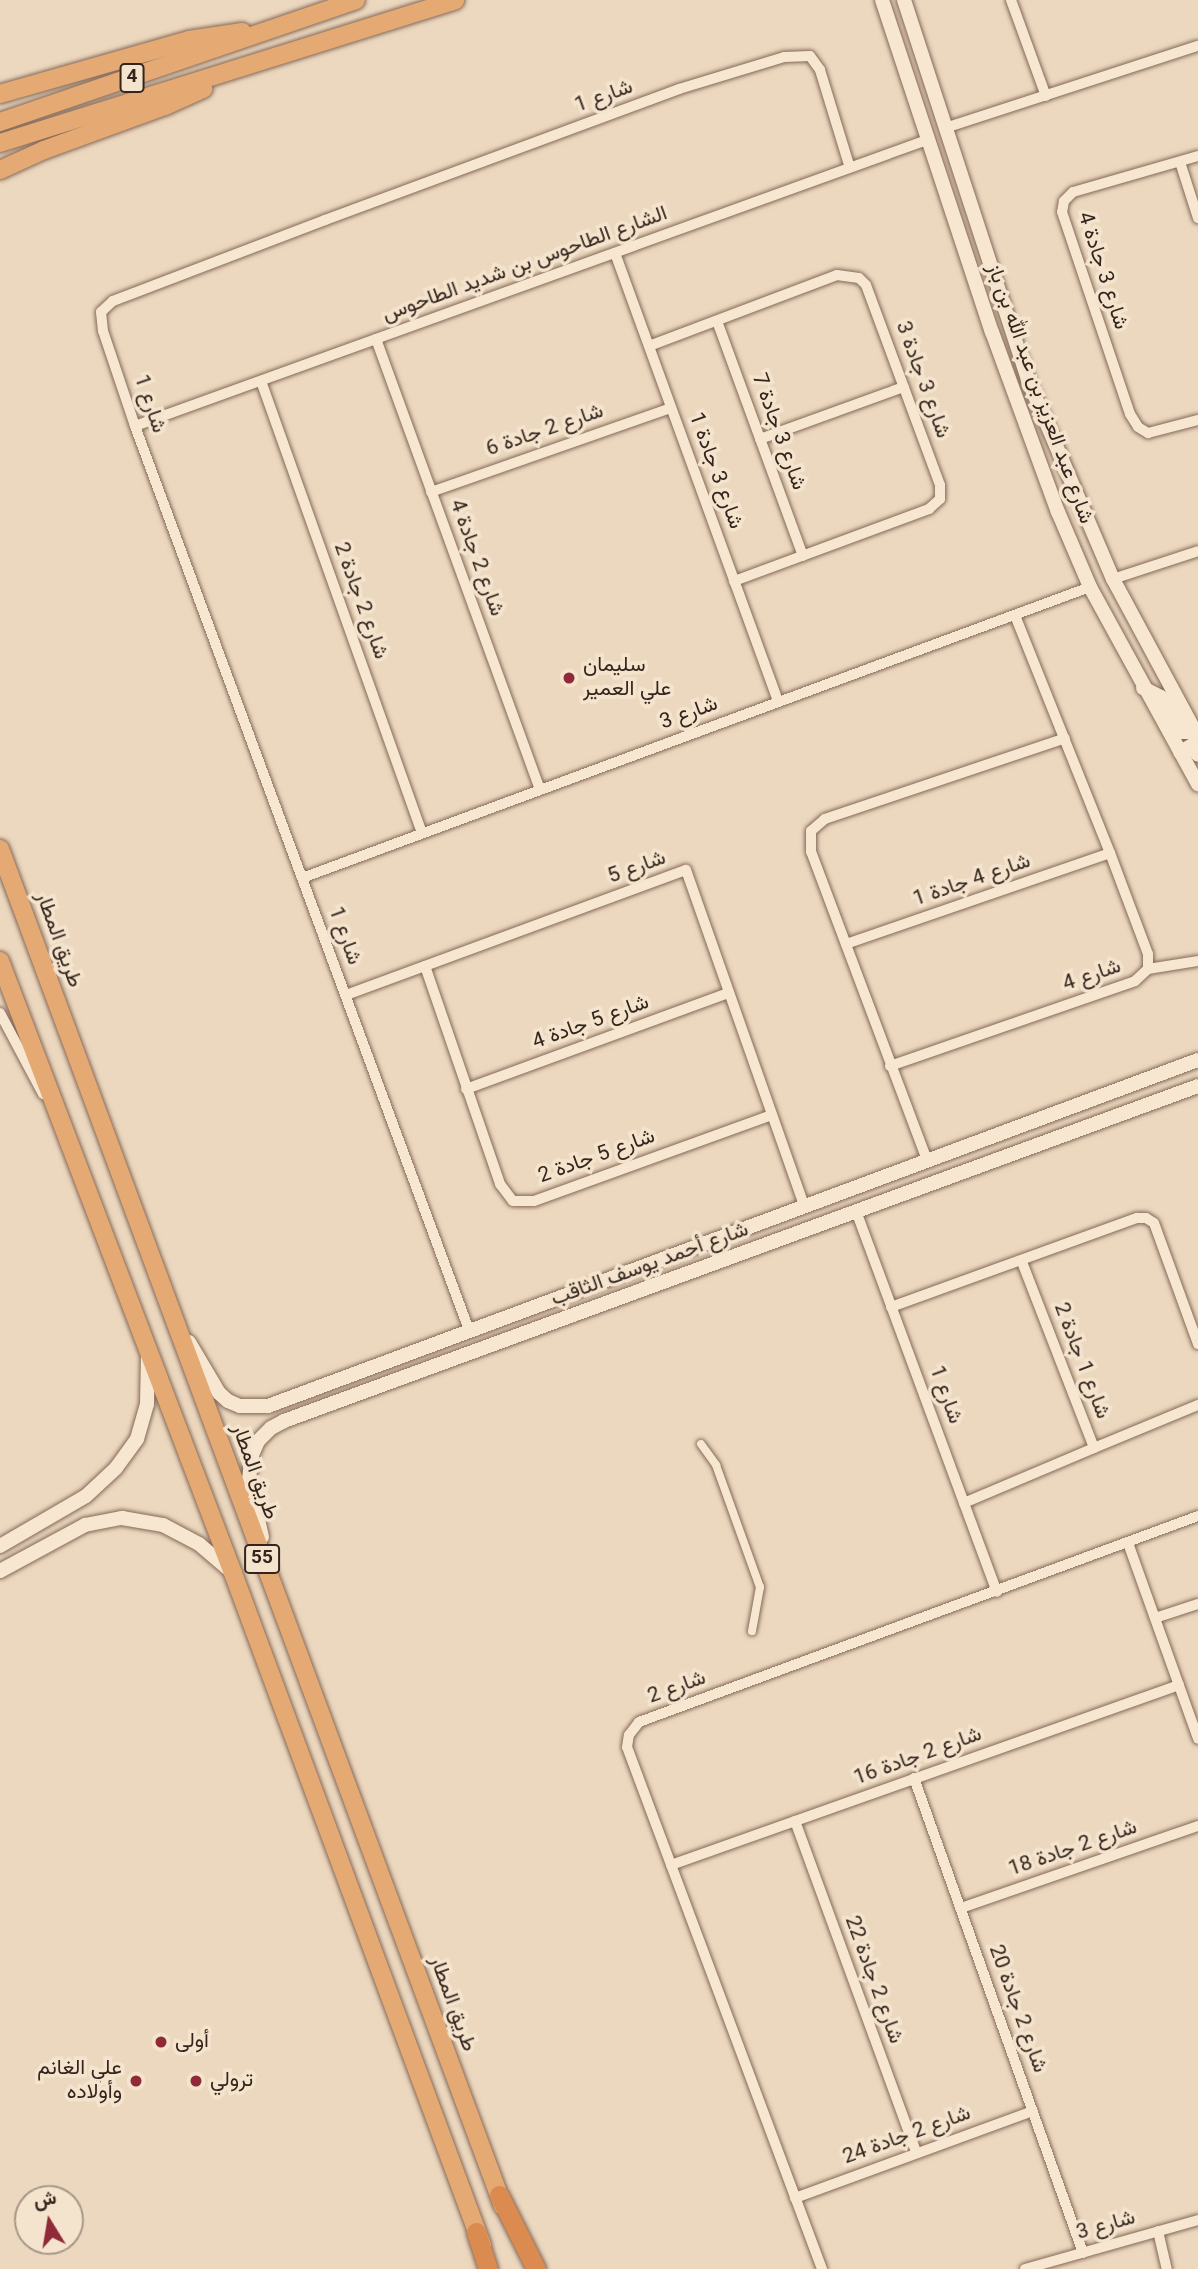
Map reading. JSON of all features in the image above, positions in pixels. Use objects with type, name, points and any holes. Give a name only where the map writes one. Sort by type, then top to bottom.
[{"type":"highway","name":"4","points":[[0,121],[356,0]]},
{"type":"highway","name":"4","points":[[0,144],[455,0]]},
{"type":"highway","points":[[0,94],[189,40],[226,33],[263,31]]},
{"type":"highway","points":[[0,170],[165,106],[239,68]]},
{"type":"highway","name":"طريق المطار","points":[[0,849],[499,2195],[524,2269]]},
{"type":"highway","name":"55","points":[[0,961],[63,1133],[233,1573],[477,2232]]},
{"type":"highway","points":[[499,2195],[536,2269]]},
{"type":"highway","points":[[477,2232],[489,2269]]},
{"type":"street","name":"شارع عبد العزيز بن عبد الله بن باز","points":[[882,0],[1014,397],[1090,587],[1142,687],[1198,783]]},
{"type":"street","name":"شارع عبد العزيز بن عبد الله بن باز","points":[[904,0],[1028,380],[1113,579],[1196,733]]},
{"type":"street","points":[[1011,0],[1046,96]]},
{"type":"street","points":[[945,128],[1198,46]]},
{"type":"street","name":"شارع 1","points":[[469,1330],[135,426],[103,331],[101,312],[105,306],[325,219],[680,89],[784,57],[810,56],[820,70],[850,168]]},
{"type":"street","name":"الشارع الطاحوس بن شديد الطاحوس","points":[[135,426],[927,140]]},
{"type":"street","name":"شارع 3 جادة 4","points":[[1198,156],[1073,192],[1064,201],[1062,212],[1134,421],[1148,433],[1198,420]]},
{"type":"street","points":[[1180,162],[1198,218]]},
{"type":"street","name":"شارع 3 جادة 1","points":[[615,253],[778,702]]},
{"type":"street","name":"شارع 3 جادة 3","points":[[649,346],[837,275],[859,278],[866,285],[940,485],[940,499],[929,509],[734,581]]},
{"type":"street","name":"شارع 3 جادة 7","points":[[717,321],[803,556]]},
{"type":"street","points":[[992,332],[1000,339],[1013,379],[1016,383],[1028,380]]},
{"type":"street","name":"شارع 2 جادة 4","points":[[376,339],[540,789]]},
{"type":"street","name":"شارع 2 جادة 2","points":[[261,381],[422,834]]},
{"type":"street","points":[[760,439],[904,387]]},
{"type":"street","points":[[1014,397],[1024,396],[1049,445],[1058,454]]},
{"type":"street","name":"شارع 2 جادة 6","points":[[431,492],[671,408]]},
{"type":"street","points":[[1113,579],[1196,554]]},
{"type":"street","name":"شارع 3","points":[[302,878],[1090,587]]},
{"type":"street","name":"شارع 4","points":[[890,1066],[1135,981],[1148,969],[1148,954],[1015,615]]},
{"type":"street","points":[[1142,687],[1161,697],[1181,732],[1196,733]]},
{"type":"street","points":[[927,1160],[811,852],[811,831],[825,819],[1065,738]]},
{"type":"street","points":[[1180,752],[1191,746],[1198,755]]},
{"type":"street","name":"شارع 4 جادة 1","points":[[846,944],[1110,853]]},
{"type":"street","name":"شارع 5","points":[[346,995],[686,870],[804,1205]]},
{"type":"street","points":[[1148,969],[1198,961]]},
{"type":"street","name":"شارع 5 جادة 2","points":[[425,966],[500,1184],[513,1201],[534,1201],[772,1115]]},
{"type":"street","name":"شارع 5 جادة 4","points":[[466,1089],[729,993]]},
{"type":"street","points":[[0,1013],[63,1133]]},
{"type":"street","name":"شارع أحمد يوسف الثاقب","points":[[169,1309],[219,1393],[240,1406],[268,1406],[1198,1060]]},
{"type":"street","name":"شارع أحمد يوسف الثاقب","points":[[271,1583],[250,1479],[250,1466],[258,1441],[271,1428],[1198,1086]]},
{"type":"street","name":"شارع 1","points":[[856,1211],[997,1592]]},
{"type":"street","points":[[731,1258],[727,1253],[728,1246],[765,1229],[773,1217]]},
{"type":"street","points":[[891,1307],[1022,1262],[1137,1218],[1146,1218],[1154,1223],[1198,1343]]},
{"type":"street","name":"شارع 1 جادة 2","points":[[1022,1262],[1094,1447],[1198,1405]]},
{"type":"street","points":[[0,1546],[86,1496],[116,1468],[137,1439],[147,1404],[148,1355]]},
{"type":"street","points":[[284,1422],[290,1410],[328,1394],[342,1377]]},
{"type":"street","points":[[701,1444],[716,1465],[760,1587],[752,1631]]},
{"type":"street","points":[[964,1503],[1094,1447]]},
{"type":"street","name":"شارع 2","points":[[822,2269],[627,1747],[629,1735],[639,1722],[1198,1516]]},
{"type":"street","points":[[0,1571],[85,1525],[122,1518],[163,1525],[199,1544],[233,1573]]},
{"type":"street","points":[[1128,1543],[1198,1739]]},
{"type":"street","points":[[1155,1618],[1198,1604]]},
{"type":"street","name":"شارع 2 جادة 16","points":[[671,1865],[1178,1685]]},
{"type":"street","name":"شارع 2 جادة 20","points":[[914,1778],[1083,2253]]},
{"type":"street","name":"شارع 2 جادة 22","points":[[795,1821],[916,2152]]},
{"type":"street","name":"شارع 2 جادة 18","points":[[961,1908],[1198,1826]]},
{"type":"street","name":"شارع 2 جادة 24","points":[[795,2198],[1033,2111]]},
{"type":"street","name":"شارع 3","points":[[1025,2269],[1198,2220]]},
{"type":"street","points":[[1158,2231],[1167,2269]]},
{"type":"place","name":"سليمان علي العمير","points":[[569,678]]},
{"type":"place","name":"أولى","points":[[161,2042]]},
{"type":"place","name":"علي الغانم وأولاده","points":[[136,2081]]},
{"type":"place","name":"ترولي","points":[[196,2081]]}]
